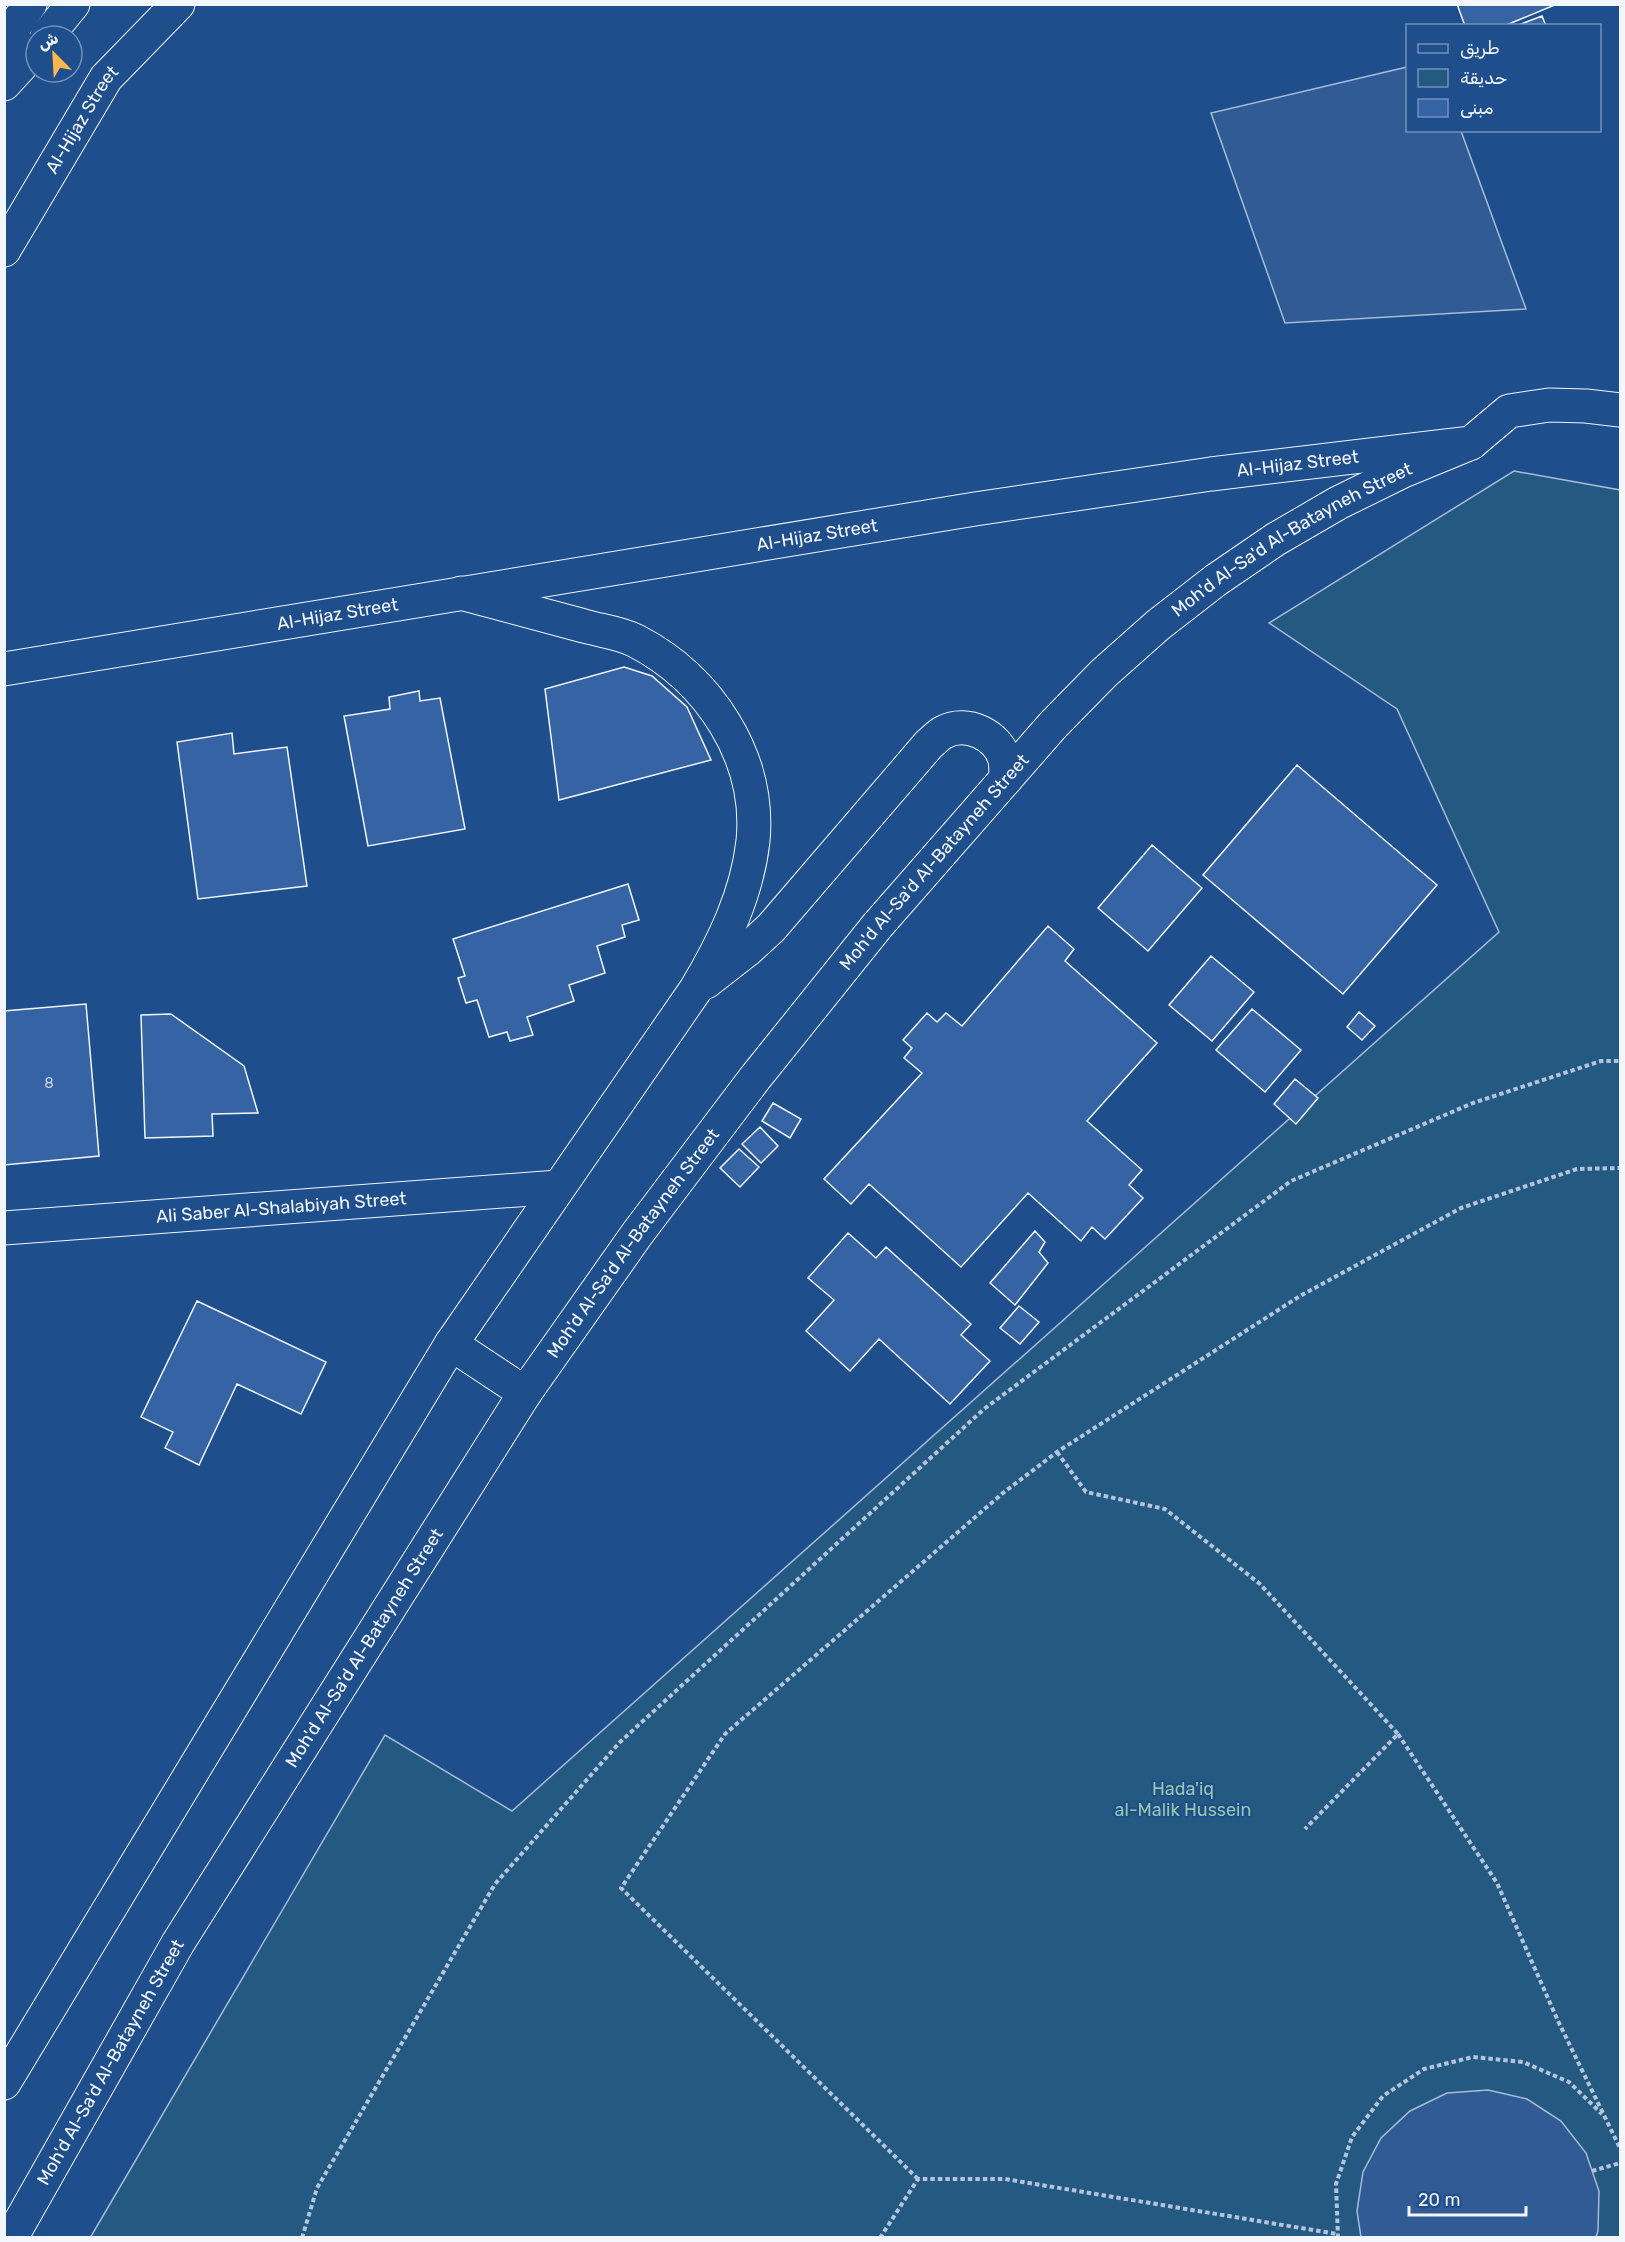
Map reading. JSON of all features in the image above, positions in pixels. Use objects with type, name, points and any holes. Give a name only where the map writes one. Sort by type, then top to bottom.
[{"type":"street","points":[[4,42],[30,4]]},
{"type":"street","points":[[57,24],[73,4]]},
{"type":"street","points":[[106,78],[151,4]]},
{"type":"street","name":"Al-Hijaz Street","points":[[4,250],[106,78],[178,4]]},
{"type":"street","points":[[4,84],[24,62]]},
{"type":"street","points":[[1471,443],[1509,411],[1549,405],[1620,410]]},
{"type":"street","name":"Al-Hijaz Street","points":[[4,669],[975,509],[1188,477],[1471,443]]},
{"type":"street","name":"Moh'd Al-Sa'd Al-Batayneh Street","points":[[10,2238],[178,1943],[525,1394],[637,1234],[755,1078],[877,926],[1053,725],[1104,673],[1158,624],[1216,580],[1276,539],[1338,503],[1403,471],[1471,443]]},
{"type":"street","points":[[4,2083],[451,1344],[696,989],[725,937],[745,881],[753,841],[752,799],[742,759],[725,721],[700,688],[670,660],[634,640],[461,593]]},
{"type":"street","points":[[696,989],[723,970],[771,928],[929,744],[944,732],[962,728],[981,731],[996,742],[1005,759],[1006,779]]},
{"type":"street","name":"Ali Saber Al-Shalabiyah Street","points":[[5,1228],[558,1187]]},
{"type":"street","points":[[451,1344],[525,1394]]},
{"type":"path","points":[[302,2238],[317,2188],[495,1884],[621,1742],[984,1409],[1291,1181],[1473,1103],[1601,1061],[1620,1061]]},
{"type":"path","points":[[1620,1168],[1577,1169],[1461,1208],[1300,1296],[1057,1452],[1003,1493],[725,1734],[621,1888],[918,2179],[1005,2179],[1337,2236],[1336,2184],[1352,2136],[1383,2096],[1425,2069],[1473,2057],[1523,2062],[1569,2082],[1605,2117],[1620,2148]]},
{"type":"path","points":[[1057,1452],[1086,1492],[1165,1509],[1260,1584],[1398,1734],[1497,1883],[1558,2021],[1620,2148]]},
{"type":"path","points":[[1305,1829],[1398,1734]]},
{"type":"path","points":[[1592,2171],[1620,2163]]},
{"type":"path","points":[[880,2238],[918,2179]]},
{"type":"green space","name":"Hada'iq al-Malik Hussein","points":[[1514,471],[1620,490],[1620,2237],[90,2238],[385,1735],[512,1811],[1499,932],[1397,709],[1269,623]]},
{"type":"shaded area","points":[[1406,67],[1406,132],[1461,132],[1526,309],[1285,323],[1211,113]]},
{"type":"shaded area","points":[[1488,2090],[1527,2099],[1561,2121],[1586,2153],[1599,2191],[1596,2237],[1361,2237],[1357,2211],[1363,2172],[1381,2138],[1410,2111],[1447,2093]]},
{"type":"building","points":[[1457,4],[1557,4],[1509,24],[1464,24]]},
{"type":"building","points":[[1542,16],[1545,24],[1521,24]]},
{"type":"building","points":[[624,667],[652,676],[687,707],[711,760],[559,800],[545,689]]},
{"type":"building","points":[[419,691],[420,701],[440,698],[465,829],[368,846],[344,716],[390,709],[389,697]]},
{"type":"building","points":[[232,733],[234,754],[287,747],[307,886],[198,899],[177,742]]},
{"type":"building","points":[[1297,765],[1437,885],[1343,994],[1203,875]]},
{"type":"building","points":[[1152,845],[1202,888],[1148,951],[1098,908]]},
{"type":"building","points":[[628,884],[639,920],[622,925],[625,937],[597,946],[605,973],[569,985],[574,1001],[527,1017],[533,1035],[510,1041],[507,1032],[489,1037],[477,1000],[466,1003],[458,978],[465,976],[453,939]]},
{"type":"building","points":[[1048,926],[1074,949],[1065,961],[1157,1043],[1087,1121],[1142,1170],[1129,1185],[1143,1198],[1105,1239],[1092,1227],[1081,1241],[1028,1193],[961,1267],[869,1184],[851,1204],[824,1179],[922,1073],[904,1058],[912,1048],[903,1040],[927,1013],[937,1022],[946,1013],[962,1026]]},
{"type":"building","points":[[1211,956],[1254,992],[1212,1041],[1169,1005]]},
{"type":"building","points":[[86,1004],[99,1156],[4,1165],[4,1011]]},
{"type":"building","points":[[1252,1009],[1301,1050],[1265,1092],[1216,1050]]},
{"type":"building","points":[[1359,1012],[1375,1026],[1362,1040],[1347,1027]]},
{"type":"building","points":[[171,1014],[244,1066],[258,1113],[212,1114],[213,1136],[145,1138],[141,1015]]},
{"type":"building","points":[[1295,1079],[1318,1098],[1296,1124],[1274,1104]]},
{"type":"building","points":[[773,1103],[801,1119],[790,1138],[762,1121]]},
{"type":"building","points":[[760,1127],[778,1146],[761,1163],[742,1144]]},
{"type":"building","points":[[739,1149],[759,1167],[740,1187],[720,1168]]},
{"type":"building","points":[[1035,1231],[1045,1242],[1039,1252],[1048,1263],[1015,1305],[990,1283]]},
{"type":"building","points":[[848,1233],[876,1258],[886,1247],[971,1324],[961,1335],[990,1361],[950,1404],[879,1339],[850,1371],[806,1331],[834,1300],[808,1278]]},
{"type":"building","points":[[197,1301],[326,1362],[301,1414],[237,1384],[199,1465],[165,1448],[173,1432],[141,1417]]},
{"type":"building","points":[[1019,1306],[1039,1322],[1020,1344],[1000,1328]]}]
